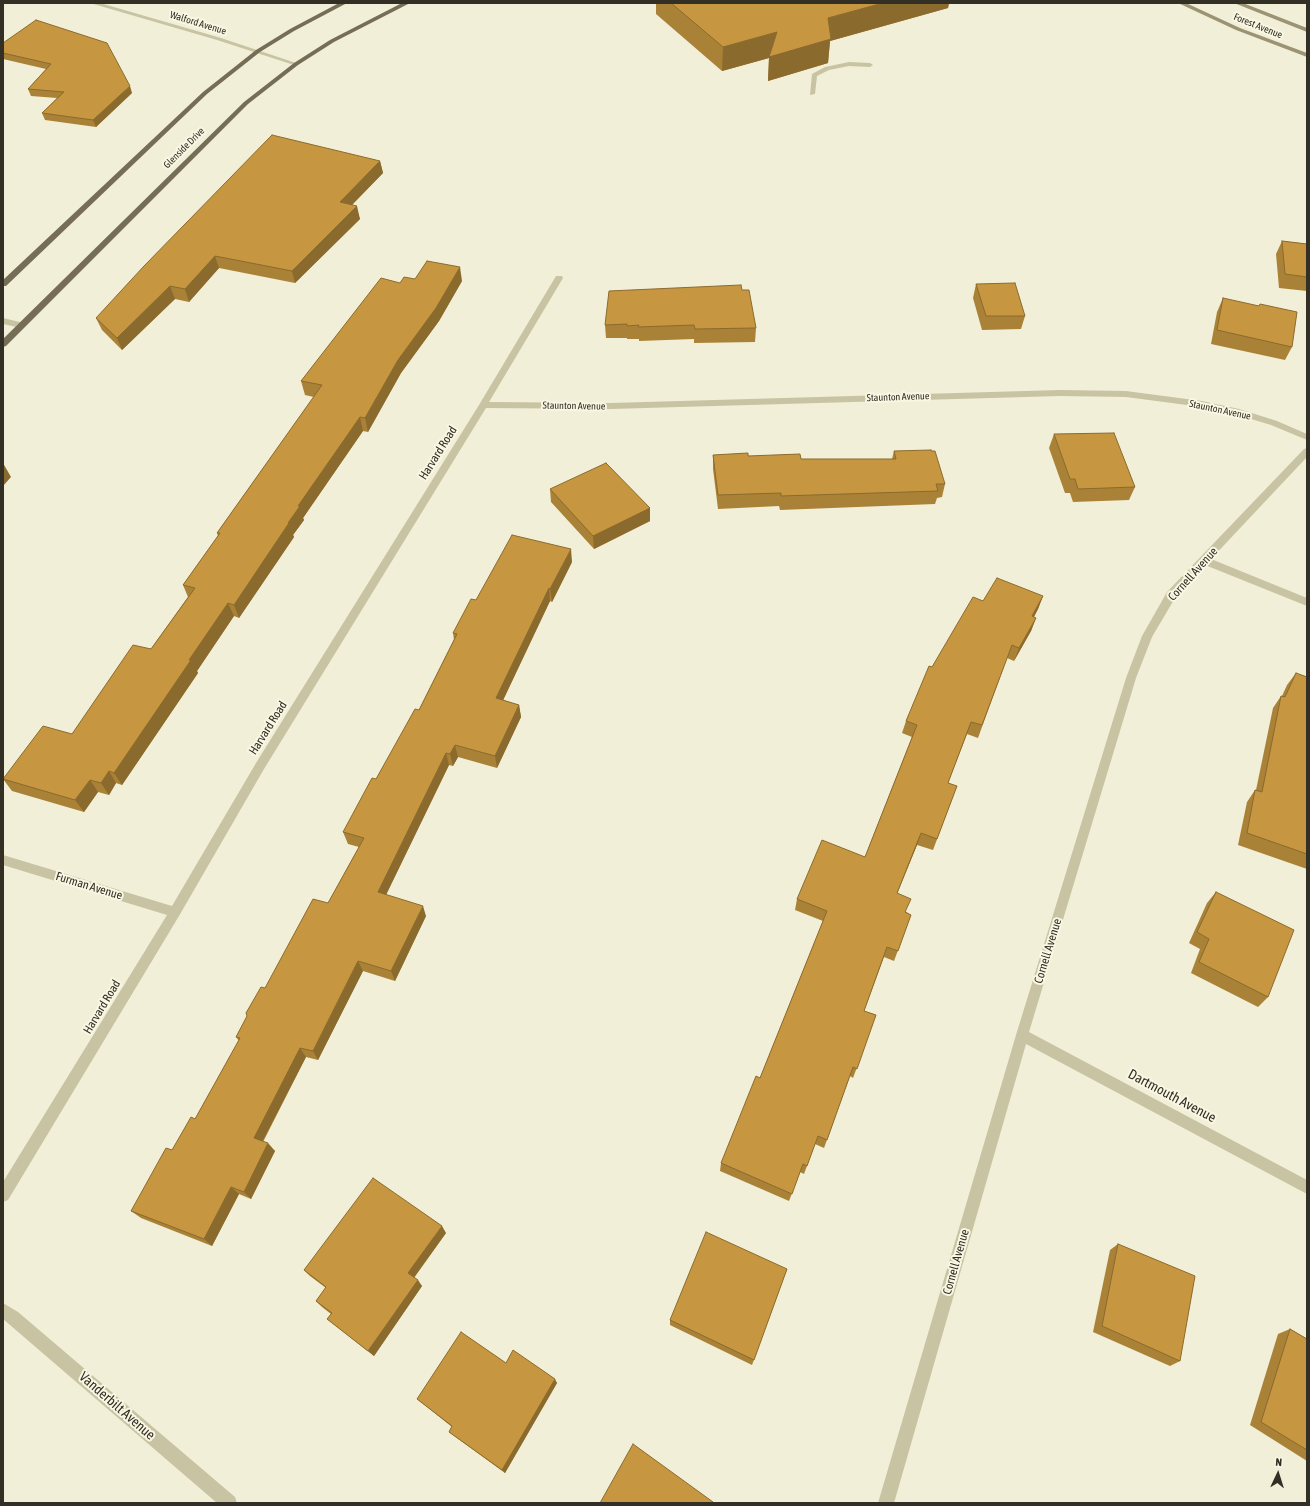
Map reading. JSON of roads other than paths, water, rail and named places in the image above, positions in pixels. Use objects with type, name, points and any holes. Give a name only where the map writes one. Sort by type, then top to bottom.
[{"type":"main road","points":[[3,284],[205,93],[258,51],[292,30],[344,3]]},
{"type":"main road","name":"Glenside Drive","points":[[3,344],[226,123],[268,85],[296,64],[352,30],[407,3]]},
{"type":"main road","name":"Forest Avenue","points":[[1181,3],[1238,29],[1307,55]]},
{"type":"main road","name":"Forest Avenue","points":[[1237,3],[1307,30]]},
{"type":"street","name":"Walford Avenue","points":[[93,3],[258,51],[296,64]]},
{"type":"street","points":[[812,94],[814,75],[827,68],[849,64],[870,65]]},
{"type":"street","name":"Harvard Road","points":[[3,1195],[175,912],[260,766],[560,278]]},
{"type":"street","points":[[3,321],[21,326]]},
{"type":"street","name":"Staunton Avenue","points":[[483,405],[610,406],[1060,393],[1126,394],[1202,404],[1239,412],[1274,423],[1307,437]]},
{"type":"street","name":"Cornell Avenue","points":[[886,1503],[1022,1035],[1131,678],[1147,636],[1171,595],[1307,451]]},
{"type":"street","points":[[1204,560],[1307,602]]},
{"type":"street","name":"Furman Avenue","points":[[3,860],[175,912]]},
{"type":"street","name":"Dartmouth Avenue","points":[[1022,1035],[1307,1187]]},
{"type":"street","name":"Vanderbilt Avenue","points":[[3,1310],[229,1503]]}]
